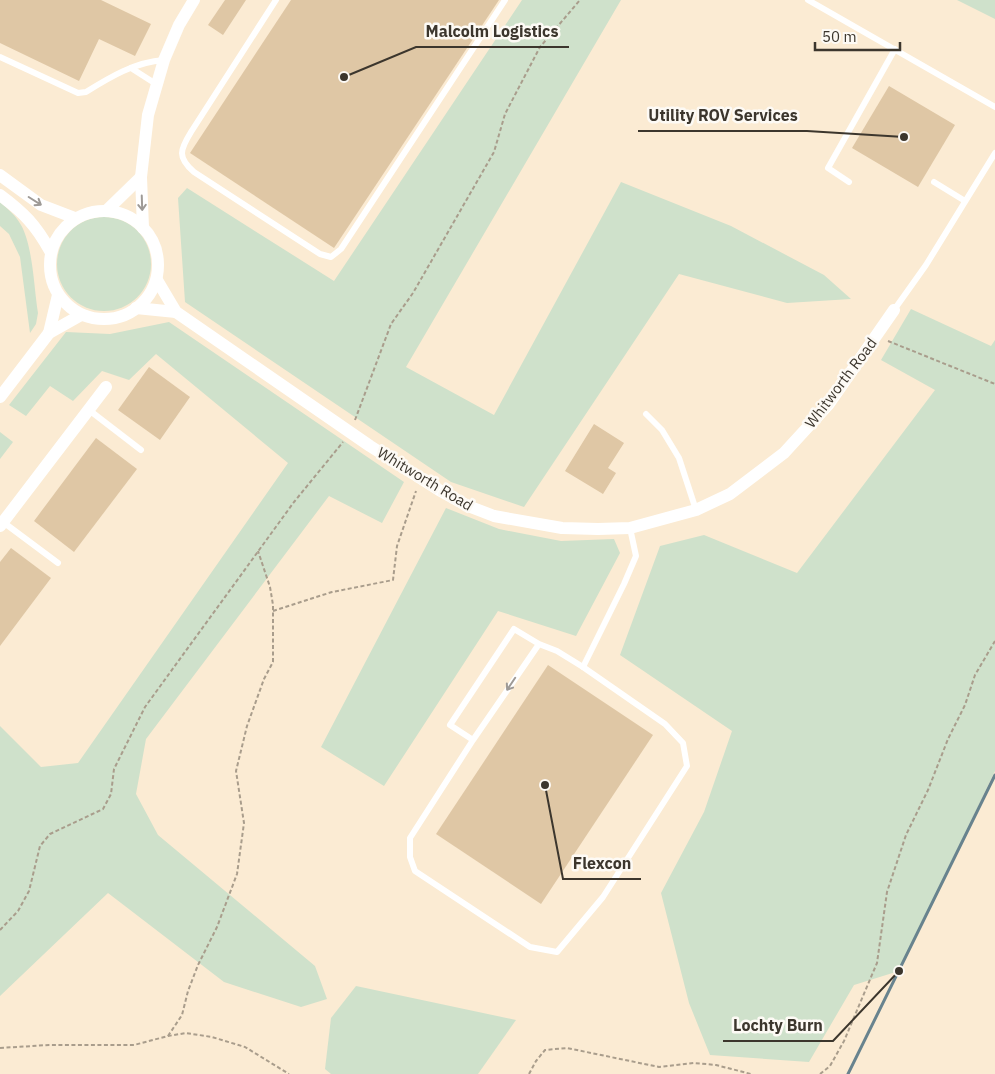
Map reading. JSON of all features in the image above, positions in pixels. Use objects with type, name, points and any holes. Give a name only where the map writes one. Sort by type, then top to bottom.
[{"type":"street","points":[[143,228],[141,177],[148,115],[164,60],[191,1]]},
{"type":"street","points":[[0,176],[40,205],[75,218]]},
{"type":"street","points":[[106,211],[141,177]]},
{"type":"street","points":[[0,195],[24,213],[39,231],[50,250],[51,281],[58,295],[70,308],[82,315],[100,320],[118,317],[136,308],[150,295],[157,280],[160,262],[157,246],[143,228],[132,218],[118,213],[106,211],[88,212],[75,218],[65,226],[50,250]]},
{"type":"street","name":"Whitworth Road","points":[[157,280],[176,312],[351,433],[414,474],[468,506],[494,516],[562,528],[630,528],[696,510],[730,494],[784,453],[828,405],[894,310]]},
{"type":"street","points":[[49,333],[58,295]]},
{"type":"street","name":"Whitworth Road","points":[[136,308],[176,312]]},
{"type":"street","points":[[0,396],[49,333],[82,315]]},
{"type":"street","points":[[2,524],[106,387]]},
{"type":"lane","points":[[276,0],[184,143],[182,156],[185,164],[194,172],[320,254],[331,256],[341,249],[505,0]]},
{"type":"lane","points":[[808,0],[995,107]]},
{"type":"lane","points":[[849,182],[828,168],[895,50]]},
{"type":"lane","points":[[0,57],[78,93],[86,92],[130,68],[144,63],[164,60]]},
{"type":"lane","points":[[130,68],[156,84]]},
{"type":"lane","points":[[894,310],[926,266],[995,153]]},
{"type":"lane","points":[[934,182],[966,200]]},
{"type":"lane","points":[[89,410],[141,450]]},
{"type":"lane","points":[[646,414],[662,430],[679,458],[696,510]]},
{"type":"lane","points":[[2,524],[58,563]]},
{"type":"lane","points":[[583,667],[636,556],[630,528]]},
{"type":"lane","points":[[473,740],[450,725],[514,629],[538,644],[557,651],[583,667],[665,724],[682,743],[687,766],[603,898],[557,952],[530,947],[415,871],[410,857],[410,838],[538,644]]},
{"type":"path","points":[[0,930],[18,910],[29,891],[40,846],[50,834],[103,809],[111,794],[114,769],[145,707],[294,502],[351,433],[391,324],[413,293],[494,152],[505,114],[540,47],[580,0]]},
{"type":"path","points":[[876,336],[995,384]]},
{"type":"path","points":[[273,611],[332,592],[393,580],[397,546],[416,491],[414,474]]},
{"type":"path","points":[[168,1036],[182,1015],[188,991],[198,965],[217,927],[237,874],[244,823],[236,772],[247,726],[264,680],[273,662],[273,611],[270,587],[258,551]]},
{"type":"path","points":[[820,1074],[830,1066],[844,1041],[876,963],[887,892],[906,835],[965,705],[975,675],[995,642]]},
{"type":"path","points":[[0,1048],[49,1045],[134,1045],[186,1033],[212,1037],[245,1047],[289,1074]]},
{"type":"path","points":[[529,1074],[545,1050],[566,1048],[659,1067],[694,1063],[716,1065],[751,1074]]},
{"type":"green space","points":[[522,0],[621,0],[406,367],[494,415],[621,182],[731,226],[824,275],[851,299],[787,303],[679,274],[524,507],[451,482],[185,302],[178,198],[187,188],[334,281]]},
{"type":"green space","points":[[957,0],[995,0],[995,19]]},
{"type":"green space","points":[[0,202],[19,222],[28,244],[38,313],[36,324],[30,333],[20,257],[9,234],[0,226]]},
{"type":"green space","points":[[104,217],[122,221],[137,231],[147,246],[151,264],[147,282],[137,297],[122,307],[104,311],[86,307],[71,297],[61,282],[57,264],[61,246],[71,231],[86,221]]},
{"type":"green space","points":[[911,309],[991,346],[995,340],[995,771],[899,971],[854,985],[809,1062],[710,1055],[689,1003],[661,893],[704,812],[732,731],[620,655],[660,546],[704,535],[797,573],[935,390],[881,360]]},
{"type":"green space","points":[[169,322],[404,482],[382,523],[329,496],[146,739],[136,794],[158,835],[315,966],[327,999],[301,1007],[224,982],[108,893],[0,996],[0,726],[41,767],[78,763],[288,463],[156,354],[129,380],[102,371],[73,401],[50,386],[26,416],[9,405],[66,332],[110,334]]},
{"type":"green space","points":[[0,432],[13,442],[0,459]]},
{"type":"green space","points":[[446,508],[499,529],[561,541],[614,539],[620,553],[576,636],[498,611],[384,786],[321,747]]},
{"type":"green space","points":[[356,986],[516,1020],[478,1074],[331,1074],[325,1069],[331,1018]]},
{"type":"building","points":[[0,0],[101,0],[151,24],[135,56],[99,39],[79,81],[0,43]]},
{"type":"building","points":[[225,0],[246,0],[223,35],[208,25]]},
{"type":"building","points":[[291,0],[499,0],[334,248],[190,153]]},
{"type":"building","points":[[889,86],[955,125],[918,187],[852,148]]},
{"type":"building","points":[[149,367],[190,397],[160,440],[118,410]]},
{"type":"building","points":[[594,424],[624,443],[608,468],[616,473],[603,494],[565,471]]},
{"type":"building","points":[[96,438],[137,469],[74,552],[34,521]]},
{"type":"building","points":[[11,548],[51,578],[0,646],[0,562]]},
{"type":"building","points":[[548,665],[653,735],[541,904],[436,834]]},
{"type":"waterway","points":[[848,1074],[995,775]]},
{"type":"place","name":"Malcolm Logistics","points":[[344,77]]},
{"type":"place","name":"Utility ROV Services","points":[[904,137]]},
{"type":"place","name":"Flexcon","points":[[545,785]]},
{"type":"place","name":"Lochty Burn","points":[[899,971]]}]
